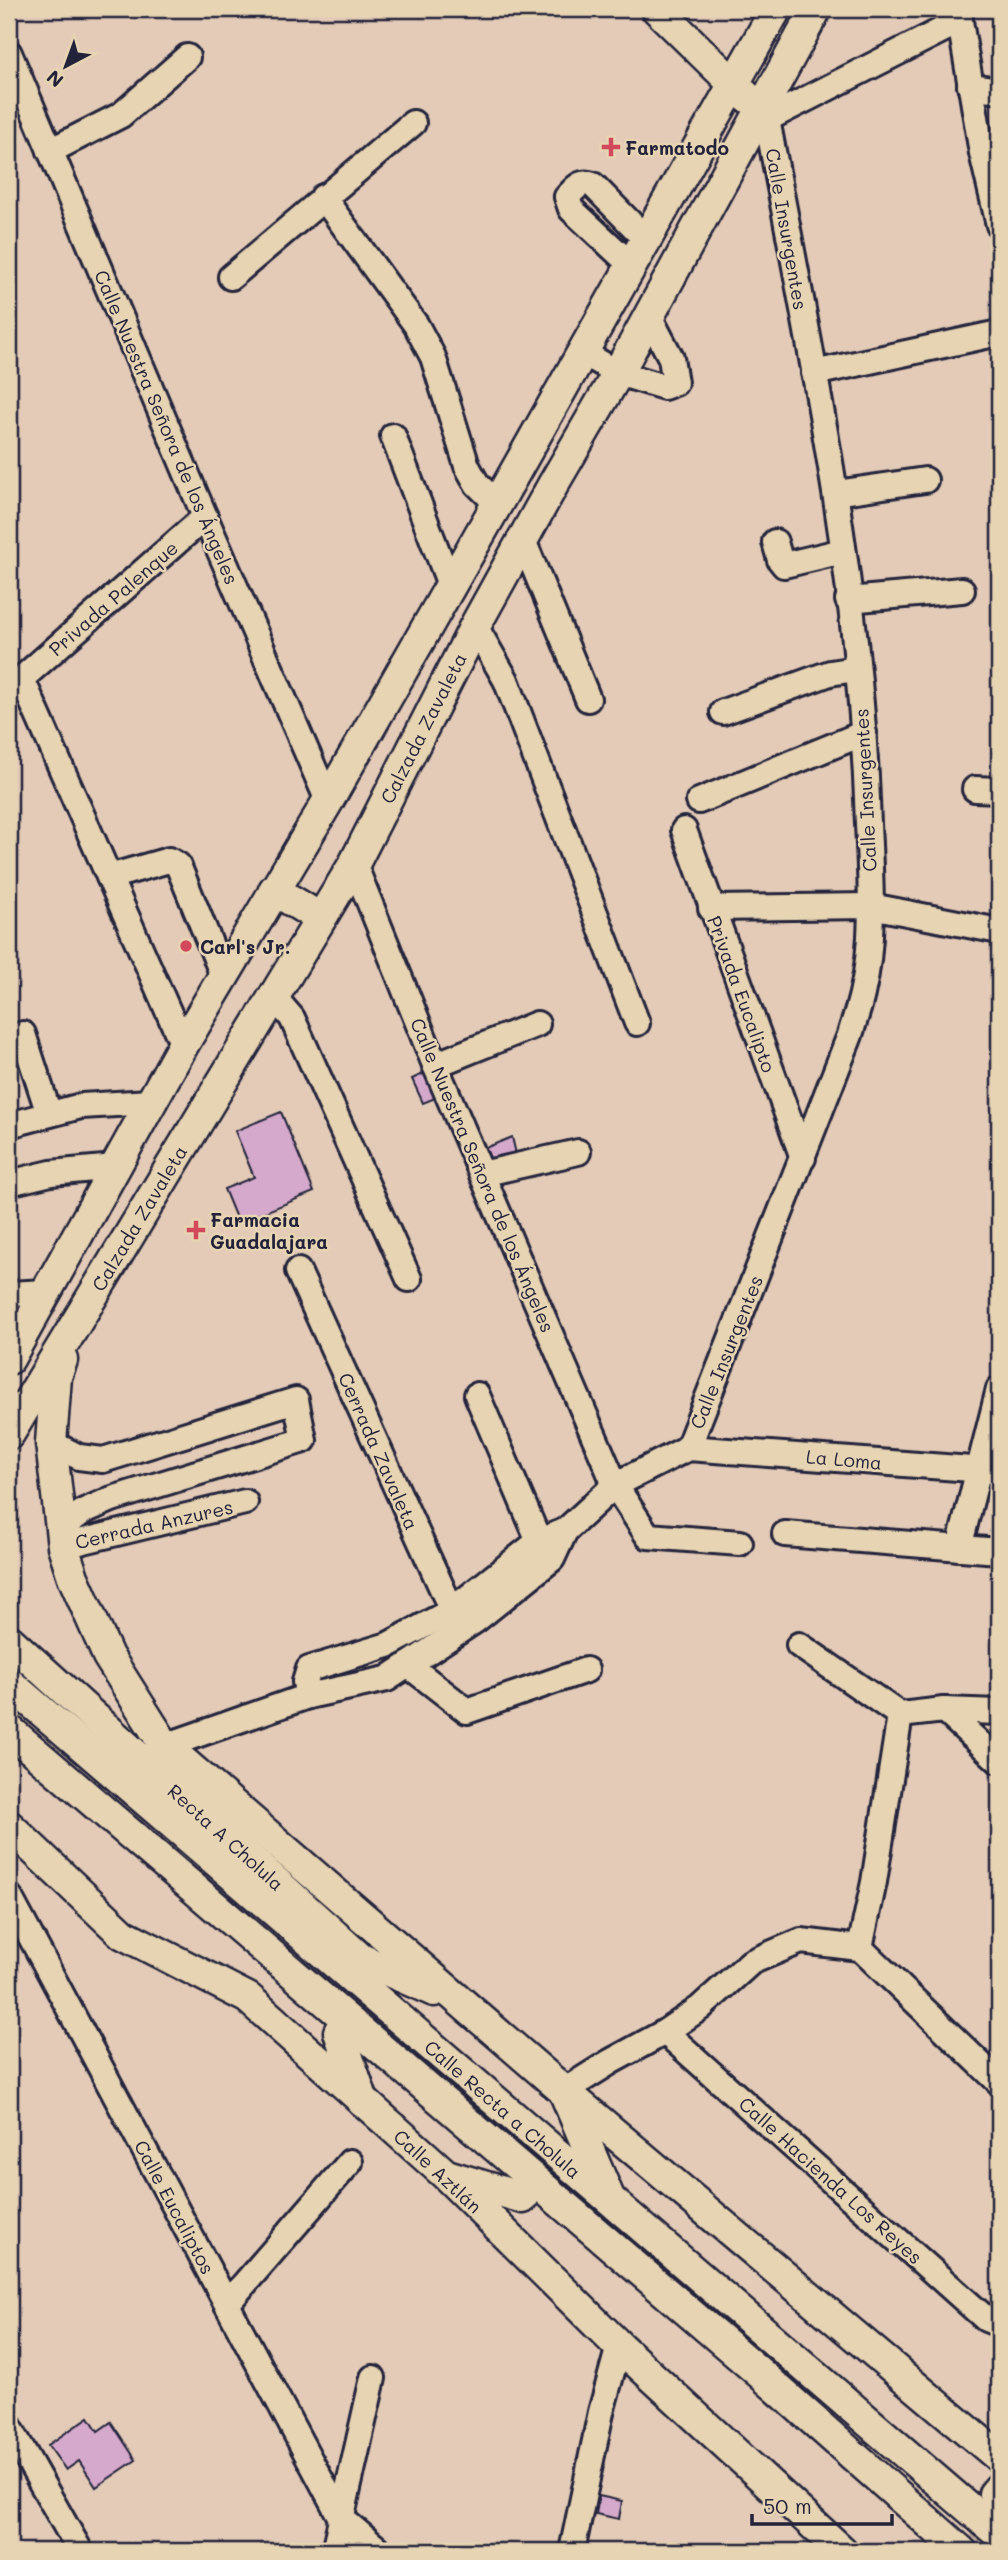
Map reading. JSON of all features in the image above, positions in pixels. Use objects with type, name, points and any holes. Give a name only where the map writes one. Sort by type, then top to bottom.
[{"type":"main road","points":[[657,9],[763,114]]},
{"type":"main road","points":[[9,1359],[183,1045],[328,801],[776,9]]},
{"type":"main road","name":"Calzada Zavaleta","points":[[9,1434],[354,864],[475,626],[763,114],[816,9]]},
{"type":"main road","points":[[274,890],[320,918]]},
{"type":"main road","points":[[9,1339],[42,1300]]},
{"type":"main road","points":[[76,1320],[56,1377],[51,1443],[62,1538],[73,1577],[108,1656],[165,1746],[564,2091],[999,2456]]},
{"type":"main road","name":"Recta A Cholula","points":[[9,1640],[361,1959],[463,2004]]},
{"type":"main road","name":"Calle Recta a Cholula","points":[[9,1683],[999,2534]]},
{"type":"main road","name":"Calle Recta a Cholula","points":[[9,1730],[761,2374],[961,2551]]},
{"type":"main road","points":[[9,1754],[178,1893],[339,2032],[523,2198],[696,2342],[761,2374]]},
{"type":"main road","name":"Calle Aztlán","points":[[9,1826],[123,1934],[248,1998],[446,2175],[619,2346],[842,2551]]},
{"type":"main road","points":[[339,2032],[364,2103]]},
{"type":"main road","points":[[564,2091],[610,2202]]},
{"type":"main road","points":[[446,2175],[523,2198]]},
{"type":"street","points":[[763,114],[960,15],[982,153],[999,225]]},
{"type":"street","name":"Calle Nuestra Señora de los Ángeles","points":[[9,53],[328,801]]},
{"type":"street","points":[[50,151],[121,115],[187,57]]},
{"type":"street","points":[[970,86],[999,90]]},
{"type":"street","name":"Calle Insurgentes","points":[[688,1448],[850,1035],[862,995],[869,954],[871,906],[864,733],[836,492],[763,114]]},
{"type":"street","points":[[231,277],[413,123]]},
{"type":"street","points":[[631,265],[571,209],[567,197],[580,184],[585,182],[593,185],[646,239]]},
{"type":"street","points":[[323,197],[416,325],[433,357],[467,466],[477,484],[497,504]]},
{"type":"street","points":[[582,352],[618,373],[664,387],[675,383],[671,358],[649,316]]},
{"type":"street","points":[[814,373],[999,333]]},
{"type":"street","points":[[393,436],[450,585]]},
{"type":"street","points":[[836,492],[925,480]]},
{"type":"street","name":"Privada Palenque","points":[[15,684],[205,517]]},
{"type":"street","points":[[523,540],[588,699]]},
{"type":"street","points":[[434,541],[472,547]]},
{"type":"street","points":[[775,542],[780,560],[785,565],[843,551]]},
{"type":"street","points":[[848,600],[962,590]]},
{"type":"street","points":[[475,626],[506,680],[637,1023]]},
{"type":"street","points":[[723,712],[830,673],[856,669]]},
{"type":"street","points":[[15,684],[109,877],[183,1045]]},
{"type":"street","points":[[699,801],[864,733]]},
{"type":"street","name":"Privada Eucalipto","points":[[684,830],[803,1158]]},
{"type":"street","points":[[109,877],[169,860],[178,865],[224,978]]},
{"type":"street","name":"Calle Nuestra Señora de los Ángeles","points":[[354,864],[435,1065],[615,1485],[648,1536],[740,1543]]},
{"type":"street","points":[[711,908],[871,906],[999,931]]},
{"type":"street","points":[[274,997],[292,1018],[409,1279]]},
{"type":"street","points":[[435,1065],[537,1024]]},
{"type":"street","points":[[23,1034],[49,1114]]},
{"type":"street","points":[[9,1125],[81,1106],[151,1102]]},
{"type":"street","points":[[482,1174],[578,1152]]},
{"type":"street","points":[[9,1183],[51,1173],[115,1167]]},
{"type":"street","name":"Cerrada Zavaleta","points":[[298,1271],[456,1621]]},
{"type":"street","points":[[9,1294],[42,1300]]},
{"type":"street","points":[[960,1548],[990,1471],[999,1389]]},
{"type":"street","points":[[477,1395],[539,1541]]},
{"type":"street","points":[[51,1443],[79,1457],[103,1460],[296,1400],[304,1440],[112,1499],[84,1511],[62,1538]]},
{"type":"street","points":[[165,1746],[308,1696],[387,1679],[408,1665],[539,1541],[565,1531],[615,1485],[688,1448]]},
{"type":"street","name":"La Loma","points":[[688,1448],[990,1471]]},
{"type":"street","points":[[103,1460],[112,1499]]},
{"type":"street","name":"Cerrada Anzures","points":[[62,1538],[245,1502]]},
{"type":"street","points":[[308,1696],[305,1682],[309,1669],[456,1621],[552,1559],[565,1531]]},
{"type":"street","points":[[785,1534],[999,1550]]},
{"type":"street","points":[[799,1645],[900,1715],[944,1710],[999,1712]]},
{"type":"street","points":[[408,1665],[467,1711],[586,1670]]},
{"type":"street","points":[[944,1710],[999,1761]]},
{"type":"street","points":[[860,1948],[874,1882],[900,1715]]},
{"type":"street","name":"Calle Eucaliptos","points":[[9,1896],[341,2518]]},
{"type":"street","points":[[564,2091],[665,2032],[699,2008],[751,1962],[801,1941],[860,1948],[999,2082]]},
{"type":"street","name":"Calle Hacienda Los Reyes","points":[[665,2032],[986,2319],[999,2324]]},
{"type":"street","points":[[227,2304],[350,2162]]},
{"type":"street","points":[[572,2551],[601,2412],[619,2346]]},
{"type":"street","points":[[334,2551],[373,2378]]},
{"type":"street","points":[[11,2435],[80,2551]]},
{"type":"street","points":[[341,2518],[380,2551]]},
{"type":"building","points":[[429,1071],[440,1096],[423,1103],[412,1079]]},
{"type":"building","points":[[281,1112],[314,1192],[238,1223],[224,1189],[254,1177],[235,1131]]},
{"type":"building","points":[[512,1137],[516,1154],[494,1167],[485,1148]]},
{"type":"building","points":[[89,2417],[98,2431],[111,2422],[136,2460],[96,2487],[79,2461],[66,2470],[48,2445]]},
{"type":"building","points":[[599,2496],[622,2501],[619,2519],[596,2514]]},
{"type":"building","points":[[260,2545],[293,2551],[259,2551]]},
{"type":"tunnel","points":[[977,2551],[999,2525]]},
{"type":"place","name":"Farmatodo","points":[[611,147]]},
{"type":"place","name":"Carl's Jr.","points":[[186,946]]},
{"type":"place","name":"Farmacia Guadalajara","points":[[196,1230]]}]
